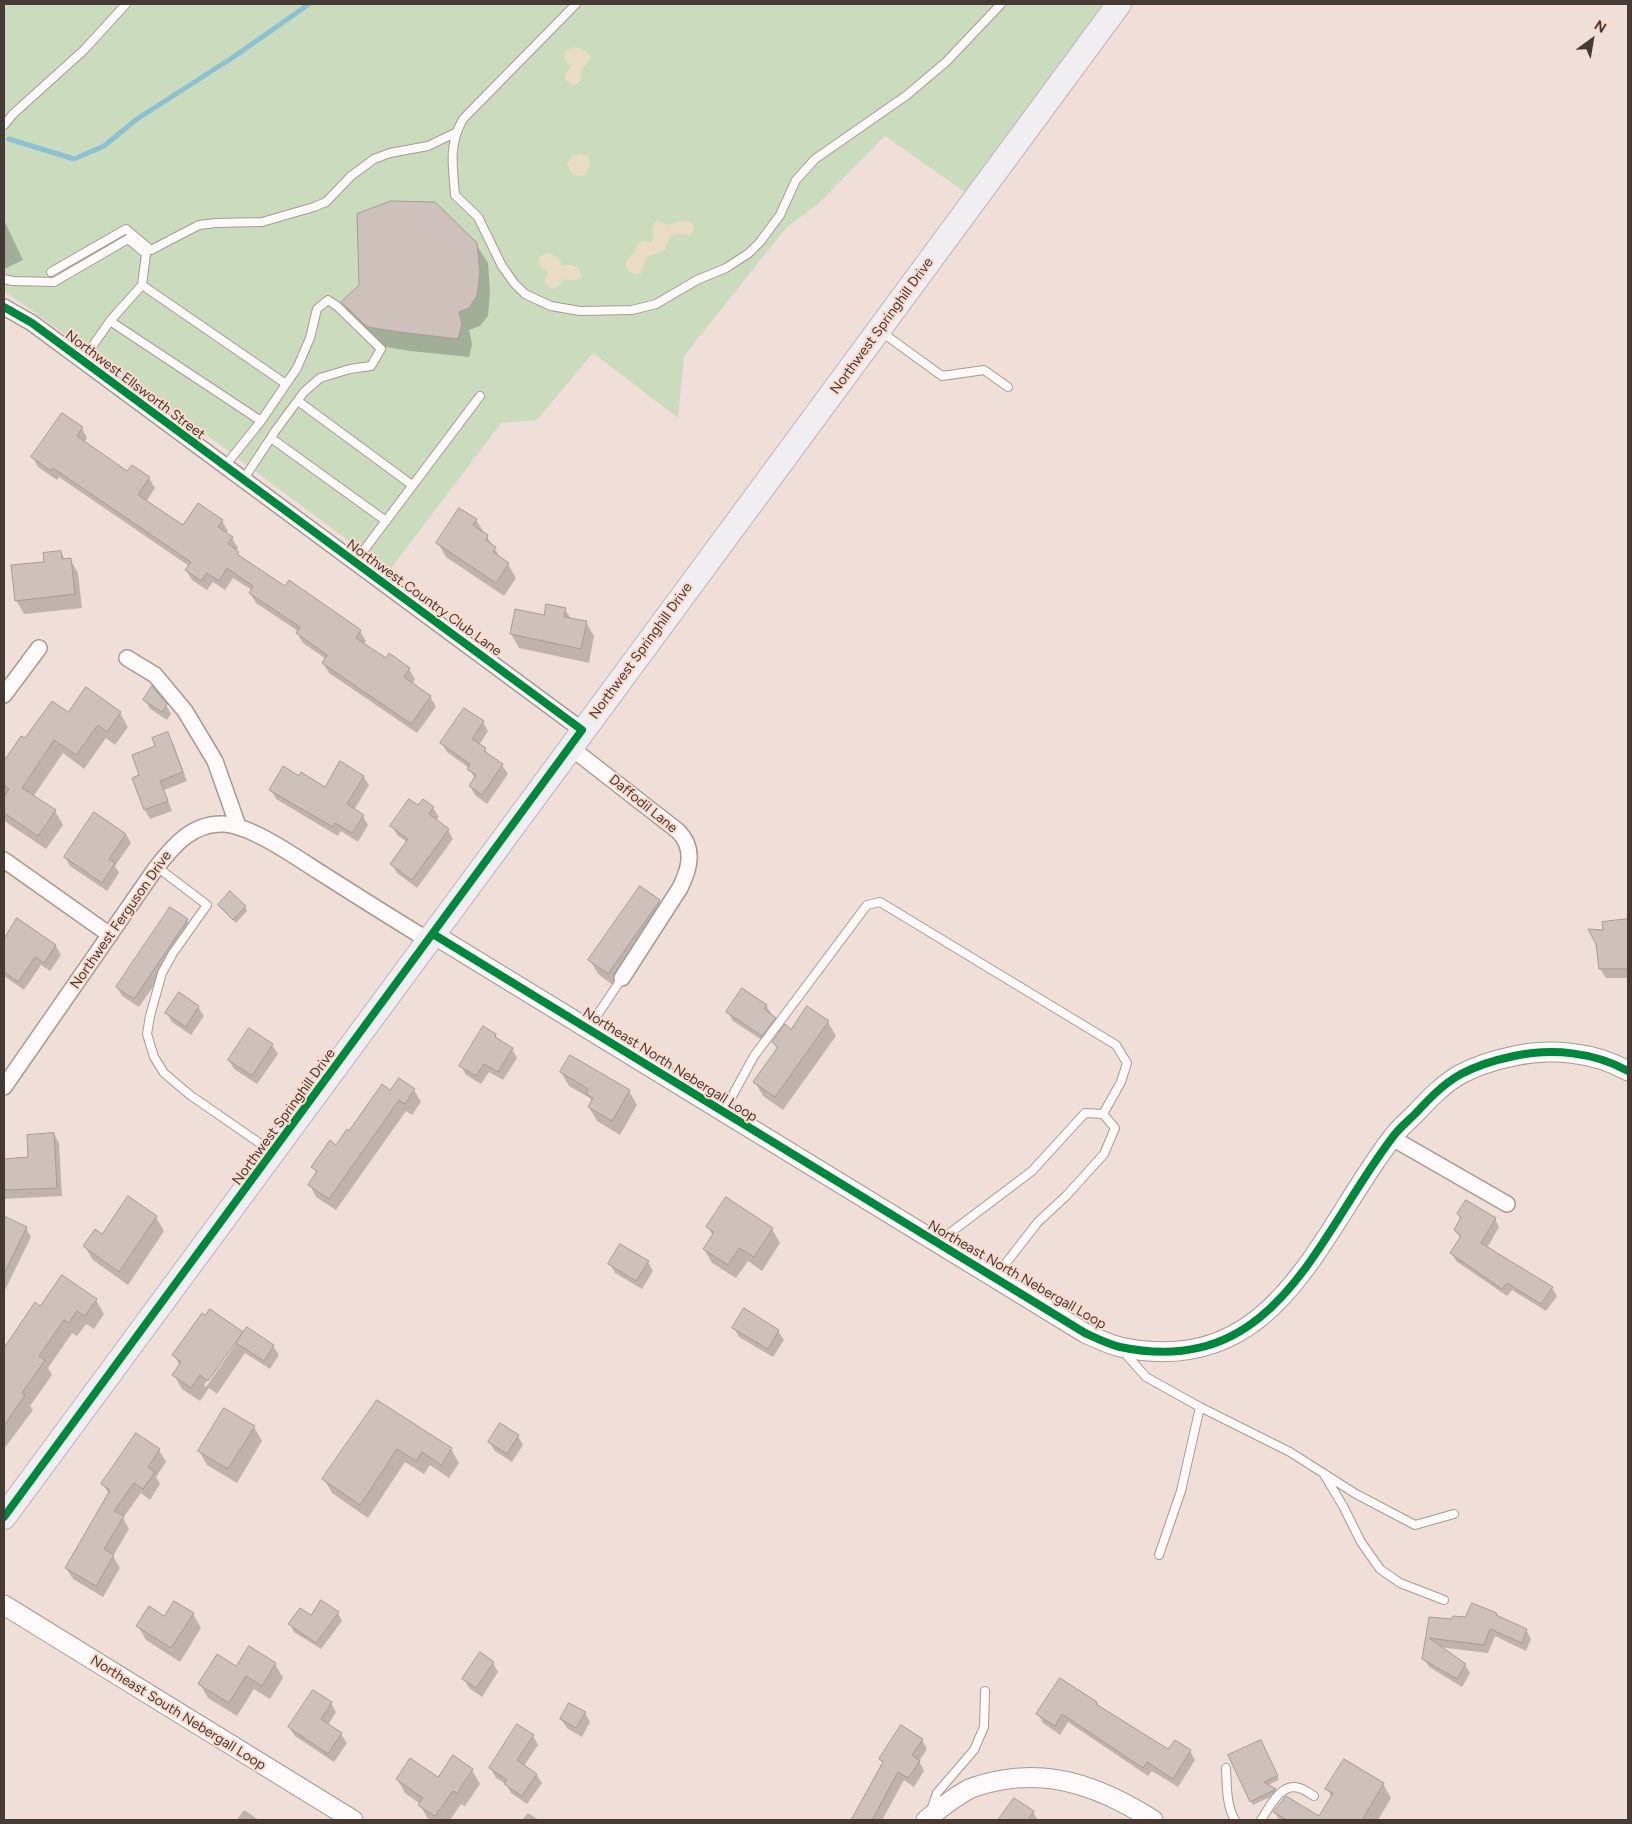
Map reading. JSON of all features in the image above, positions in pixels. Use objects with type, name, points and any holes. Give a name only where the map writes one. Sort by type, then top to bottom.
[{"type":"main road","name":"Northwest Springhill Drive","points":[[4,1517],[576,738],[1119,4]]},
{"type":"street","name":"Northwest Ellsworth Street","points":[[4,307],[32,323],[247,483]]},
{"type":"street","name":"Northwest Country Club Lane","points":[[247,483],[355,562],[576,738]]},
{"type":"street","points":[[4,694],[39,648]]},
{"type":"street","points":[[127,658],[155,675],[185,711],[215,761],[238,826]]},
{"type":"street","name":"Daffodil Lane","points":[[576,738],[678,830],[690,853],[688,874],[622,978]]},
{"type":"street","name":"Northwest Ferguson Drive","points":[[4,1087],[157,867],[172,848],[187,834],[204,827],[223,824],[238,826],[278,846],[430,937]]},
{"type":"street","points":[[4,860],[110,935]]},
{"type":"street","name":"Northeast North Nebergall Loop","points":[[430,937],[588,1029],[1085,1333],[1119,1347],[1161,1352],[1205,1346],[1236,1334],[1252,1324],[1276,1304],[1302,1274],[1392,1138],[1442,1087],[1460,1075],[1487,1062],[1524,1054],[1550,1052],[1587,1055],[1628,1071]]},
{"type":"street","points":[[1392,1138],[1508,1204]]},
{"type":"street","name":"Northeast South Nebergall Loop","points":[[4,1605],[353,1820]]},
{"type":"street","points":[[926,1820],[947,1802],[970,1789],[1000,1780],[1038,1777],[1068,1781],[1086,1786],[1109,1795],[1152,1820]]},
{"type":"lane","points":[[4,125],[13,114],[84,50],[126,4]]},
{"type":"lane","points":[[576,4],[463,119],[455,132],[452,151],[455,195],[478,217],[502,266],[519,289],[542,303],[570,310],[616,311],[646,308],[665,300],[696,280],[726,268],[748,254],[780,216],[796,180],[815,160],[928,78],[946,62],[1001,4]]},
{"type":"lane","points":[[51,272],[126,229],[151,250],[199,226],[216,223],[262,222],[305,210],[326,202],[351,176],[374,159],[390,153],[428,146],[455,132]]},
{"type":"lane","points":[[4,279],[54,282],[128,239],[146,254],[142,284],[110,321],[82,361]]},
{"type":"lane","points":[[142,284],[286,384]]},
{"type":"lane","points":[[224,466],[260,422],[297,368],[310,338],[317,309],[328,300],[337,306],[381,349],[371,366],[350,369],[320,378],[304,392],[271,438],[247,483]]},
{"type":"lane","points":[[110,321],[260,422]]},
{"type":"lane","points":[[878,330],[942,376],[984,370],[1008,387]]},
{"type":"lane","points":[[355,562],[480,396]]},
{"type":"lane","points":[[298,401],[412,485]]},
{"type":"lane","points":[[271,438],[386,521]]},
{"type":"lane","points":[[157,867],[207,905],[162,973],[147,1034],[154,1057],[164,1073],[190,1095],[273,1152]]},
{"type":"lane","points":[[723,1112],[754,1056],[867,905],[880,902],[1116,1045],[1127,1062],[1121,1082],[1103,1114]]},
{"type":"lane","points":[[588,1029],[622,978]]},
{"type":"lane","points":[[936,1243],[1032,1171],[1085,1113],[1103,1114],[1115,1128],[1104,1154],[1066,1196],[1038,1222],[994,1278]]},
{"type":"lane","points":[[1119,1347],[1146,1377],[1200,1407],[1290,1452],[1356,1494],[1415,1525],[1454,1514]]},
{"type":"lane","points":[[1159,1555],[1181,1491],[1200,1407]]},
{"type":"lane","points":[[1324,1474],[1361,1542],[1380,1569],[1400,1583],[1444,1600]]},
{"type":"lane","points":[[926,1820],[937,1793],[974,1750],[984,1727],[985,1691]]},
{"type":"lane","points":[[1226,1768],[1228,1800],[1235,1820]]},
{"type":"lane","points":[[1261,1820],[1277,1796],[1289,1788],[1298,1787],[1314,1796]]},
{"type":"green space","points":[[4,4],[1109,4],[969,195],[885,136],[819,203],[786,228],[684,356],[678,418],[593,353],[537,420],[501,423],[389,571],[204,433],[4,291]]},
{"type":"sand","points":[[575,47],[591,57],[583,68],[579,82],[574,85],[565,80],[565,75],[571,66],[563,57],[566,50]]},
{"type":"sand","points":[[573,155],[589,156],[590,165],[586,175],[577,176],[570,172],[567,163]]},
{"type":"sand","points":[[657,220],[668,225],[686,221],[692,223],[694,229],[690,235],[677,234],[670,236],[666,248],[662,252],[647,256],[641,273],[637,274],[629,271],[626,264],[630,256],[636,251],[638,243],[644,241],[651,242],[653,239],[652,227]]},
{"type":"sand","points":[[549,253],[556,256],[562,265],[573,265],[580,270],[581,277],[575,280],[564,279],[559,286],[553,289],[547,286],[545,282],[548,272],[538,264],[542,255]]},
{"type":"building","points":[[391,201],[435,202],[477,243],[480,272],[477,296],[469,308],[459,312],[462,324],[458,339],[367,327],[341,302],[359,285],[357,214]]},
{"type":"building","points":[[62,413],[83,427],[77,436],[127,471],[132,465],[150,477],[138,495],[183,525],[198,503],[223,520],[218,527],[233,537],[228,544],[239,552],[237,554],[285,586],[289,580],[361,630],[356,638],[386,658],[389,653],[410,668],[404,677],[431,696],[411,724],[322,663],[327,655],[296,633],[300,627],[249,593],[253,586],[227,568],[219,581],[207,573],[201,581],[185,570],[191,562],[53,468],[51,471],[31,457]]},
{"type":"building","points":[[459,508],[477,519],[473,525],[488,535],[486,540],[496,547],[493,552],[509,563],[496,583],[436,543]]},
{"type":"building","points":[[61,551],[62,559],[71,558],[75,594],[15,601],[11,565],[44,562],[43,553]]},
{"type":"building","points":[[546,604],[566,608],[564,617],[587,621],[581,649],[510,634],[515,609],[544,615]]},
{"type":"building","points":[[152,686],[167,704],[162,712],[143,700]]},
{"type":"building","points":[[86,687],[121,712],[107,732],[98,725],[76,755],[54,740],[22,788],[56,810],[38,836],[4,813],[4,797],[9,789],[4,785],[4,761],[21,736],[25,738],[52,701],[68,712]]},
{"type":"building","points":[[464,708],[484,721],[472,739],[486,748],[484,751],[503,764],[482,795],[469,786],[476,775],[467,769],[470,764],[440,743]]},
{"type":"building","points":[[168,732],[183,772],[160,781],[168,801],[144,810],[132,778],[139,775],[132,755],[155,746],[152,738]]},
{"type":"building","points":[[340,761],[364,776],[347,804],[364,815],[352,833],[335,823],[333,827],[269,790],[283,766],[299,776],[301,772],[325,787]]},
{"type":"building","points":[[409,799],[418,805],[423,799],[434,807],[429,814],[449,829],[412,880],[390,864],[408,839],[390,826]]},
{"type":"building","points":[[94,812],[126,834],[109,859],[115,863],[102,883],[64,857]]},
{"type":"building","points":[[640,886],[660,900],[608,974],[588,960]]},
{"type":"building","points":[[230,891],[246,906],[233,920],[218,905]]},
{"type":"building","points":[[170,907],[188,919],[134,999],[116,987]]},
{"type":"building","points":[[17,918],[56,945],[44,963],[35,957],[18,982],[4,972],[4,939]]},
{"type":"building","points":[[1628,919],[1628,969],[1599,969],[1596,944],[1588,929],[1603,930],[1602,922]]},
{"type":"building","points":[[742,988],[767,1005],[764,1009],[776,1018],[762,1036],[726,1012]]},
{"type":"building","points":[[179,992],[199,1006],[186,1027],[165,1013]]},
{"type":"building","points":[[807,1006],[829,1021],[775,1097],[753,1082],[778,1047],[772,1042],[785,1024],[791,1029]]},
{"type":"building","points":[[483,1026],[496,1034],[495,1037],[513,1048],[498,1072],[484,1064],[476,1076],[459,1066]]},
{"type":"building","points":[[249,1028],[273,1044],[252,1076],[228,1060]]},
{"type":"building","points":[[570,1055],[630,1090],[612,1121],[588,1107],[593,1098],[586,1094],[588,1089],[560,1072]]},
{"type":"building","points":[[399,1078],[415,1089],[405,1104],[399,1100],[329,1199],[308,1185],[317,1171],[311,1167],[330,1140],[336,1145],[347,1129],[349,1131],[382,1084],[390,1090]]},
{"type":"building","points":[[54,1133],[57,1188],[4,1190],[4,1159],[28,1157],[27,1135]]},
{"type":"building","points":[[128,1196],[157,1216],[119,1272],[83,1246],[95,1229],[102,1234]]},
{"type":"building","points":[[726,1197],[773,1228],[754,1257],[739,1248],[728,1265],[703,1249],[714,1232],[706,1227]]},
{"type":"building","points":[[1466,1200],[1496,1218],[1481,1243],[1553,1287],[1541,1304],[1507,1283],[1502,1289],[1450,1253],[1461,1236],[1454,1230],[1461,1217],[1457,1214]]},
{"type":"building","points":[[4,1216],[27,1227],[4,1274]]},
{"type":"building","points":[[620,1244],[649,1261],[636,1281],[608,1264]]},
{"type":"building","points":[[62,1275],[97,1299],[85,1316],[77,1311],[69,1323],[64,1320],[39,1356],[45,1360],[22,1393],[25,1395],[4,1426],[4,1348],[35,1302],[40,1306]]},
{"type":"building","points":[[744,1308],[779,1330],[768,1349],[732,1328]]},
{"type":"building","points":[[210,1309],[243,1332],[208,1381],[200,1375],[191,1388],[172,1375],[181,1362],[172,1355],[202,1313],[205,1315]]},
{"type":"building","points":[[247,1327],[274,1345],[264,1361],[236,1343]]},
{"type":"building","points":[[377,1400],[452,1448],[441,1465],[422,1452],[416,1461],[397,1449],[360,1505],[322,1479]]},
{"type":"building","points":[[224,1408],[255,1426],[228,1469],[198,1451]]},
{"type":"building","points":[[500,1423],[519,1435],[507,1454],[488,1442]]},
{"type":"building","points":[[136,1433],[160,1449],[148,1467],[155,1472],[143,1489],[134,1483],[114,1511],[124,1516],[104,1549],[114,1555],[96,1586],[65,1568],[110,1490],[101,1484]]},
{"type":"building","points":[[321,1600],[339,1612],[316,1643],[288,1624],[300,1608],[311,1615]]},
{"type":"building","points":[[174,1601],[194,1613],[171,1648],[136,1626],[149,1606],[164,1616]]},
{"type":"building","points":[[1472,1603],[1497,1613],[1496,1615],[1527,1629],[1522,1643],[1490,1629],[1484,1645],[1429,1638],[1466,1664],[1457,1679],[1422,1659],[1429,1617],[1451,1619],[1453,1616],[1465,1617]]},
{"type":"building","points":[[249,1646],[276,1663],[262,1686],[246,1676],[229,1703],[198,1684],[217,1654],[236,1666]]},
{"type":"building","points":[[480,1652],[494,1662],[476,1688],[462,1679]]},
{"type":"building","points":[[1060,1678],[1097,1702],[1096,1704],[1168,1749],[1175,1740],[1191,1750],[1173,1779],[1147,1762],[1143,1768],[1062,1714],[1055,1726],[1036,1714]]},
{"type":"building","points":[[313,1690],[332,1702],[321,1719],[342,1733],[328,1754],[288,1727]]},
{"type":"building","points":[[569,1703],[586,1712],[576,1728],[560,1719]]},
{"type":"building","points":[[517,1724],[534,1735],[517,1760],[537,1774],[522,1796],[504,1784],[507,1780],[489,1768]]},
{"type":"building","points":[[901,1725],[923,1739],[912,1755],[920,1761],[908,1778],[898,1772],[872,1820],[851,1820],[883,1762],[879,1759]]},
{"type":"building","points":[[1261,1740],[1278,1776],[1264,1782],[1276,1789],[1250,1802],[1228,1755]]},
{"type":"building","points":[[453,1755],[473,1769],[457,1793],[453,1791],[435,1816],[418,1805],[423,1798],[396,1779],[410,1758],[438,1777]]},
{"type":"building","points":[[1344,1759],[1384,1783],[1362,1820],[1287,1820],[1273,1812],[1286,1796],[1319,1816],[1333,1793],[1325,1789]]},
{"type":"building","points":[[1014,1798],[1034,1811],[1028,1820],[998,1820]]},
{"type":"waterway","points":[[9,139],[74,159],[104,146],[137,119],[235,56],[309,4]]},
{"type":"cycle path","points":[[4,307],[32,323],[582,730],[4,1517]]},
{"type":"cycle path","points":[[433,934],[1085,1333],[1120,1347],[1173,1352],[1218,1342],[1255,1321],[1286,1292],[1314,1256],[1365,1176],[1394,1135],[1436,1092],[1461,1074],[1480,1065],[1500,1059],[1543,1052],[1572,1053],[1587,1056],[1628,1071]]}]
